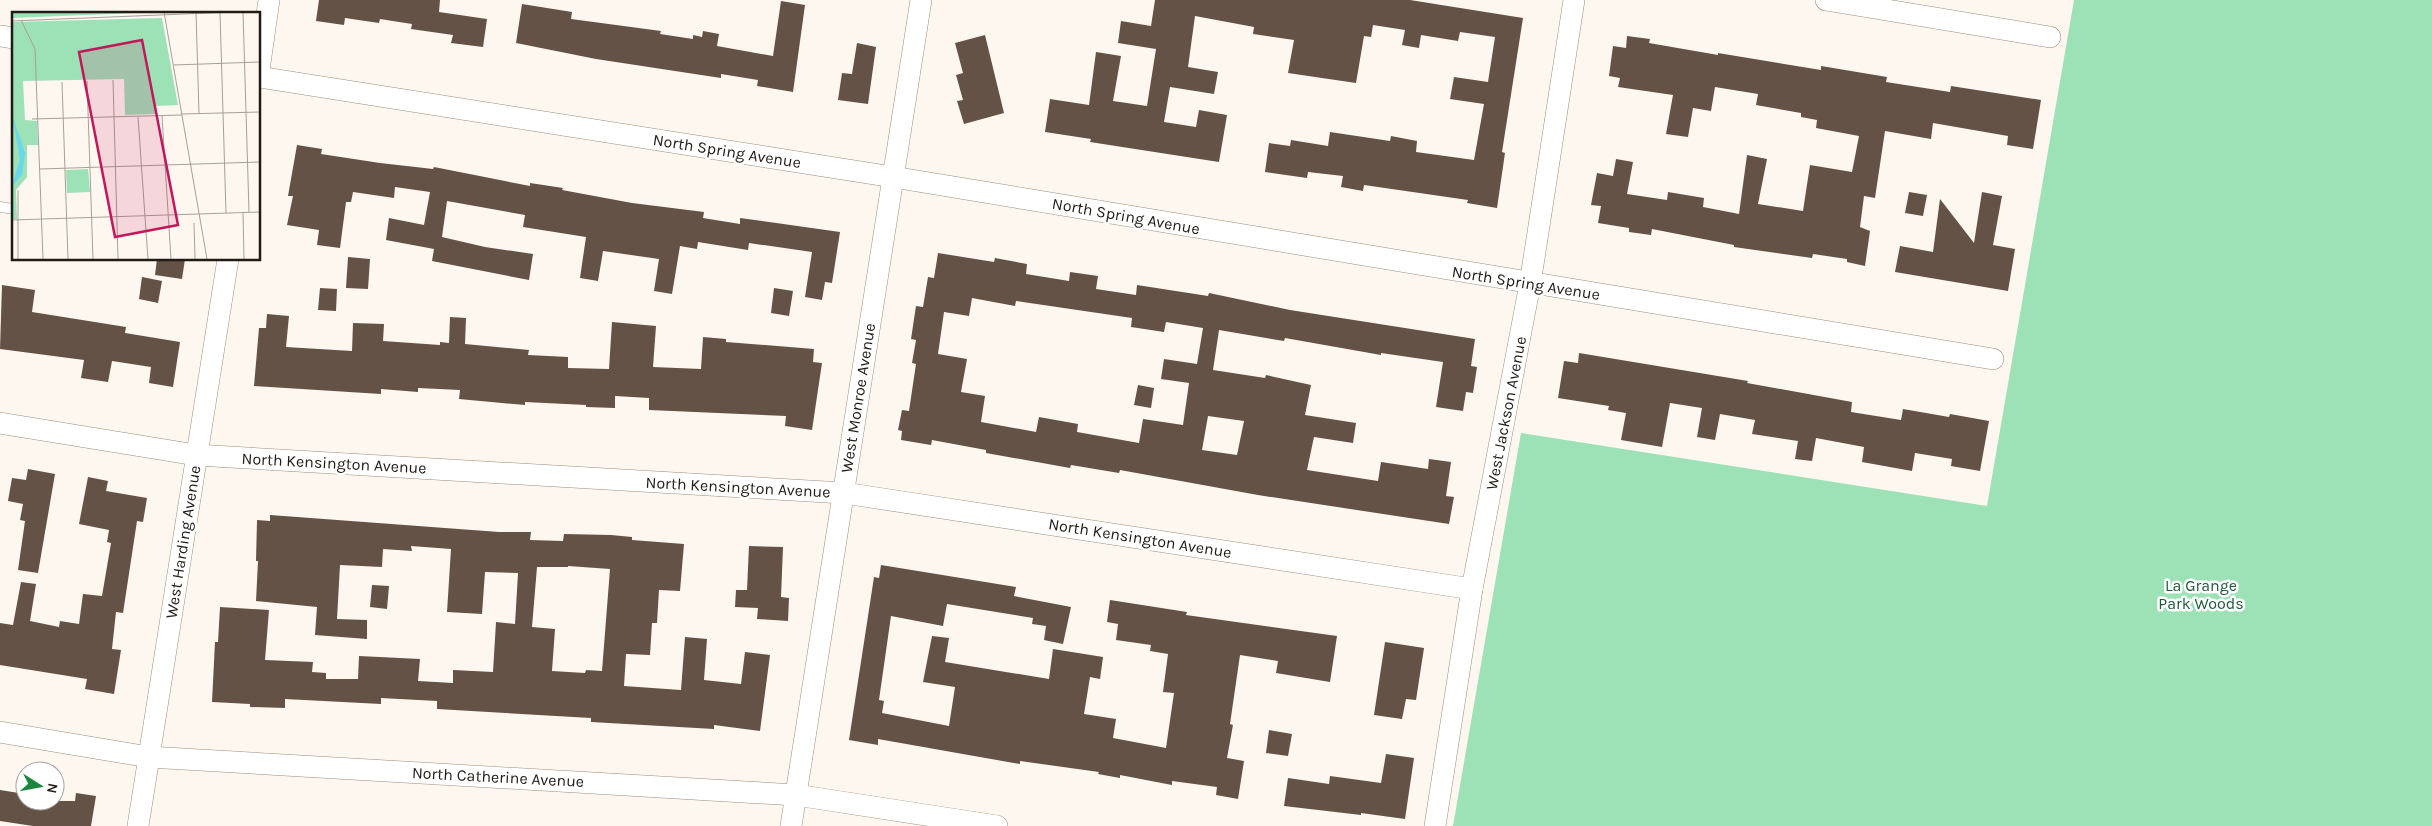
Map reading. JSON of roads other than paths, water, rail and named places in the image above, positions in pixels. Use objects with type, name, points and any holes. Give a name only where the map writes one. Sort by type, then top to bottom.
[{"type":"street","points":[[260,63],[269,0]]},
{"type":"street","name":"West Monroe Avenue","points":[[791,826],[921,0]]},
{"type":"street","name":"West Jackson Avenue","points":[[1435,826],[1472,589],[1530,284],[1574,0]]},
{"type":"street","points":[[1826,0],[2050,37]]},
{"type":"street","name":"North Spring Avenue","points":[[260,77],[893,177],[1530,284],[1993,359]]},
{"type":"street","name":"West Harding Avenue","points":[[138,826],[228,260]]},
{"type":"street","name":"North Kensington Avenue","points":[[0,423],[196,455],[844,493],[1472,589]]},
{"type":"street","name":"North Catherine Avenue","points":[[0,732],[149,757],[796,795],[996,826]]},
{"type":"park label","name":"La Grange Park Woods","points":[[2201,594]]}]
